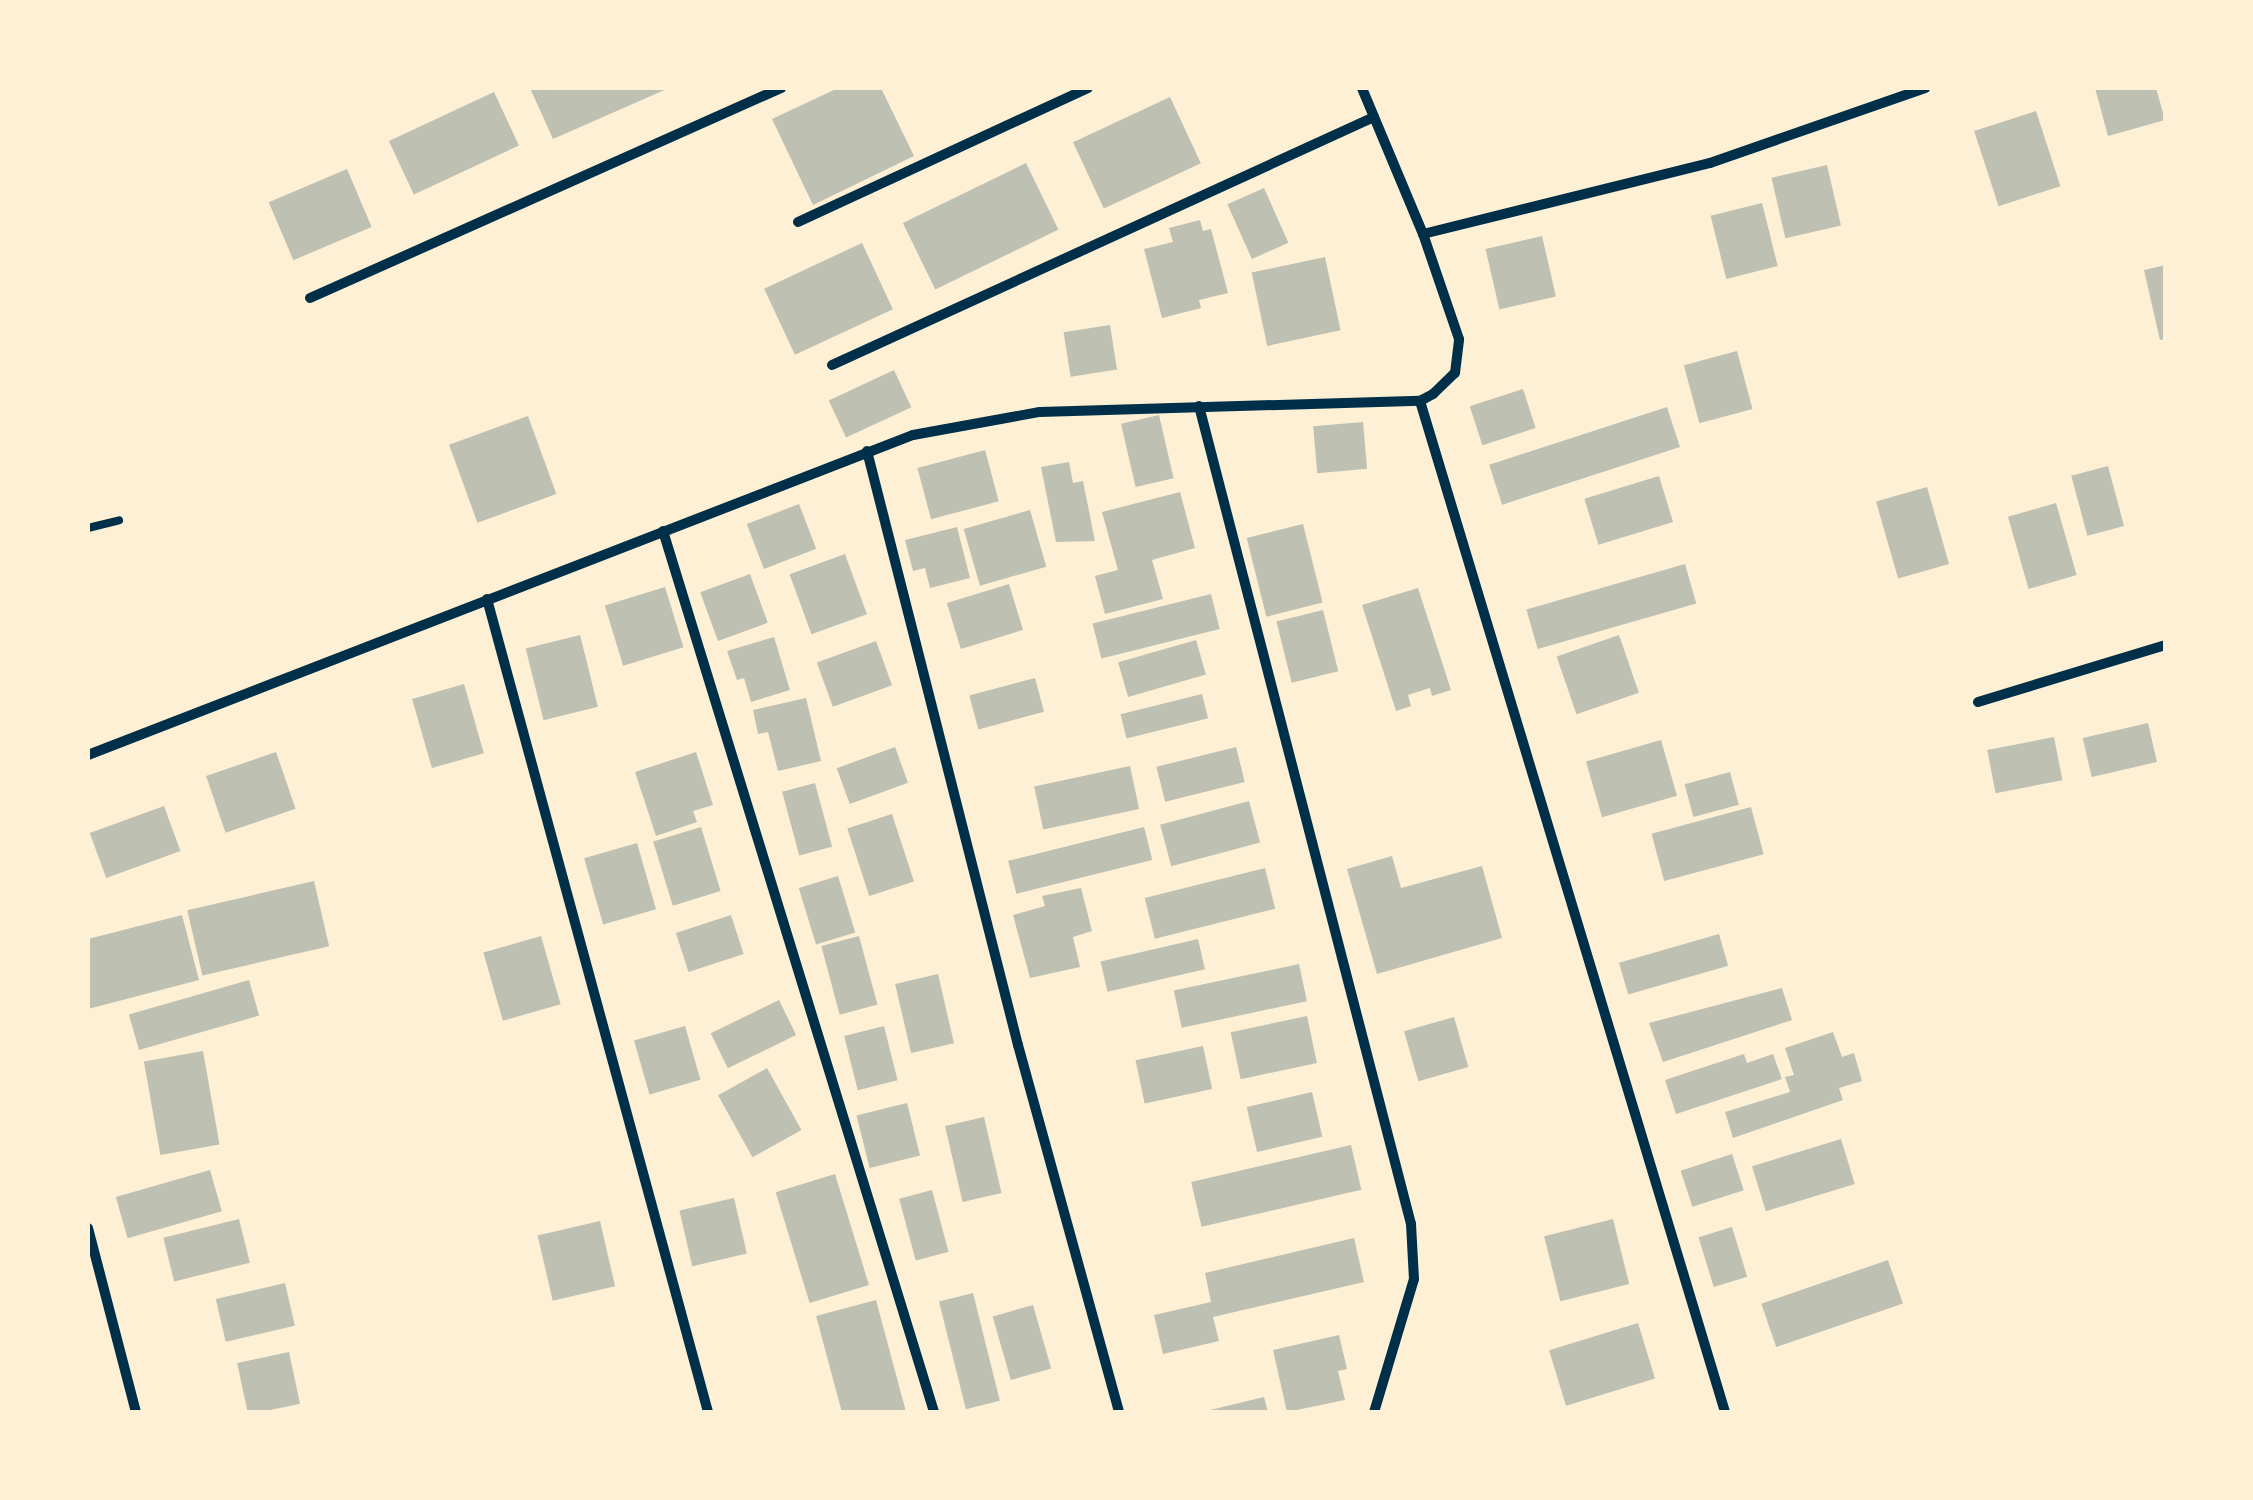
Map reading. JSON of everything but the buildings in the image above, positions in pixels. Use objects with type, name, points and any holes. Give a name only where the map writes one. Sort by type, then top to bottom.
[{"type":"street","points":[[310,298],[781,88]]},
{"type":"street","points":[[798,222],[1088,88]]},
{"type":"street","points":[[88,756],[868,450],[990,418],[1199,406],[1420,401],[1444,387],[1456,374],[1459,339],[1423,234],[1362,88]]},
{"type":"street","points":[[1423,234],[1710,164],[1925,88]]},
{"type":"street","points":[[832,365],[1374,116]]},
{"type":"street","points":[[1420,401],[1726,1412]]},
{"type":"street","points":[[1199,406],[1411,1224],[1414,1279],[1374,1412]]},
{"type":"street","points":[[868,450],[1018,1044],[1118,1412]]},
{"type":"street","points":[[663,530],[934,1412]]},
{"type":"street","points":[[487,599],[708,1412]]},
{"type":"street","points":[[1978,702],[2166,645]]},
{"type":"street","points":[[88,1228],[136,1412]]},
{"type":"lane","points":[[88,528],[118,520]]}]
